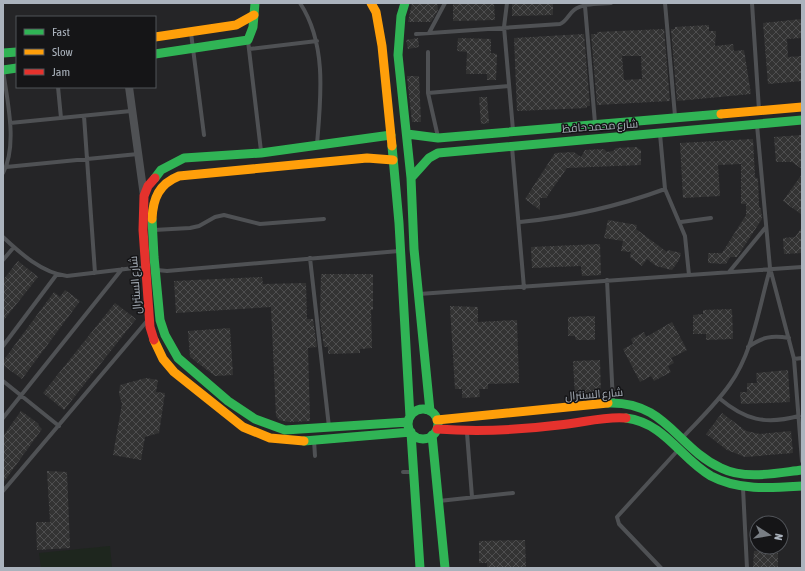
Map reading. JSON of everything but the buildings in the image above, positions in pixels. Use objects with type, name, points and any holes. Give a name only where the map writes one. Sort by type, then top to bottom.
[{"type":"street","points":[[156,54],[249,44],[252,34],[255,3]]},
{"type":"street","points":[[371,3],[376,12],[382,46],[401,250],[409,420],[414,472],[416,538],[420,568]]},
{"type":"street","points":[[405,3],[401,16],[398,55],[411,178],[414,249],[430,411],[437,420],[434,432],[438,501],[445,568]]},
{"type":"street","points":[[156,37],[191,33],[236,25],[254,16]]},
{"type":"street","points":[[3,53],[16,52]]},
{"type":"street","points":[[3,70],[16,68]]},
{"type":"street","points":[[129,88],[131,112],[144,196]]},
{"type":"street","points":[[387,96],[402,94]]},
{"type":"street","name":"شارع محمد حافظ","points":[[407,134],[438,138],[513,133],[802,107]]},
{"type":"street","points":[[659,120],[660,134]]},
{"type":"street","name":"شارع محمد حافظ","points":[[411,178],[429,158],[438,153],[512,145],[660,134],[802,120]]},
{"type":"street","name":"شارع السنترال","points":[[391,135],[261,153],[184,158],[158,174],[148,186],[144,196],[151,269],[150,318],[155,343],[163,359],[174,372],[243,427],[256,433],[278,439],[299,441],[411,432]]},
{"type":"street","points":[[222,156],[223,171]]},
{"type":"street","name":"شارع السنترال","points":[[148,230],[152,205],[155,197],[164,184],[179,176],[366,158],[393,160]]},
{"type":"street","points":[[401,250],[414,249]]},
{"type":"street","name":"شارع السنترال","points":[[151,269],[163,334],[178,358],[247,415],[259,422],[285,430],[367,425],[409,420]]},
{"type":"street","name":"شارع السنترال","points":[[437,420],[586,405],[613,403],[630,404],[646,408],[659,417],[710,461],[721,468],[735,472],[752,473],[802,470]]},
{"type":"street","points":[[586,405],[588,422]]},
{"type":"street","points":[[409,420],[420,410],[430,411]]},
{"type":"street","points":[[471,417],[471,432]]},
{"type":"street","points":[[411,432],[422,439],[434,432],[471,432],[535,428],[614,418],[634,419],[660,430],[701,469],[721,481],[743,488],[767,489],[802,486]]},
{"type":"street","points":[[367,425],[368,436]]},
{"type":"lane","points":[[300,3],[312,26],[317,41],[320,64],[320,108],[317,145]]},
{"type":"lane","points":[[429,33],[445,3]]},
{"type":"lane","points":[[507,3],[504,28],[513,133]]},
{"type":"lane","points":[[416,34],[560,24],[565,21],[575,9],[585,6],[611,3]]},
{"type":"lane","points":[[665,3],[675,118]]},
{"type":"lane","points":[[752,3],[760,111]]},
{"type":"lane","points":[[585,6],[595,126]]},
{"type":"lane","points":[[191,33],[204,135]]},
{"type":"lane","points":[[261,153],[249,44],[317,41]]},
{"type":"lane","points":[[428,52],[428,93],[438,138]]},
{"type":"lane","points":[[3,70],[10,123],[10,148],[4,170],[138,154]]},
{"type":"lane","points":[[428,93],[508,86]]},
{"type":"lane","points":[[58,88],[61,118]]},
{"type":"lane","points":[[10,123],[131,112]]},
{"type":"lane","points":[[84,116],[95,273]]},
{"type":"lane","points":[[757,125],[770,268],[794,359],[802,462]]},
{"type":"lane","points":[[660,134],[666,189],[681,222],[685,236],[689,275]]},
{"type":"lane","points":[[512,145],[520,222],[524,288]]},
{"type":"lane","points":[[520,222],[557,219],[594,212],[630,202],[666,189]]},
{"type":"lane","points":[[148,230],[190,228],[199,226],[215,217],[224,215],[260,224],[324,219]]},
{"type":"lane","points":[[681,222],[711,218]]},
{"type":"lane","points":[[729,272],[766,226]]},
{"type":"lane","points":[[3,237],[14,247],[47,270],[67,276],[122,270],[151,269],[167,271],[401,250]]},
{"type":"lane","points":[[3,260],[14,247]]},
{"type":"lane","points":[[310,258],[329,427]]},
{"type":"lane","points":[[418,294],[524,288],[607,280],[802,267]]},
{"type":"lane","points":[[682,437],[719,398],[741,366],[748,347],[770,268]]},
{"type":"lane","points":[[3,418],[122,270]]},
{"type":"lane","points":[[3,346],[57,274]]},
{"type":"lane","points":[[607,280],[613,403]]},
{"type":"lane","points":[[3,491],[150,318]]},
{"type":"lane","points":[[748,347],[767,337],[789,338]]},
{"type":"lane","points":[[794,359],[802,358]]},
{"type":"lane","points":[[3,381],[59,426]]},
{"type":"lane","points":[[719,398],[732,409],[747,417],[764,421],[776,421],[798,416]]},
{"type":"lane","points":[[471,432],[472,497]]},
{"type":"lane","points":[[314,440],[315,456]]},
{"type":"lane","points":[[661,568],[619,524],[617,517],[679,449]]},
{"type":"lane","points":[[403,472],[414,472]]},
{"type":"lane","points":[[743,488],[747,568]]},
{"type":"lane","points":[[438,501],[513,493]]},
{"type":"shaded area","points":[[3,3],[802,3],[802,568],[3,568]]},
{"type":"shaded area","points":[[110,546],[112,568],[41,568],[39,553]]},
{"type":"traffic: fast","points":[[156,54],[248,40],[253,27],[255,3]]},
{"type":"traffic: fast","points":[[405,3],[401,16],[398,55],[411,178],[414,249],[430,411]]},
{"type":"traffic: fast","points":[[3,53],[16,52]]},
{"type":"traffic: fast","points":[[3,70],[16,68]]},
{"type":"traffic: fast","points":[[407,134],[438,138],[721,114]]},
{"type":"traffic: fast","points":[[411,178],[429,158],[438,153],[802,120]]},
{"type":"traffic: fast","points":[[155,178],[161,170],[184,158],[261,153],[391,135]]},
{"type":"traffic: fast","points":[[392,146],[399,223],[410,417]]},
{"type":"traffic: fast","points":[[152,219],[160,320],[165,335],[178,358],[228,401],[255,419],[285,430],[408,422]]},
{"type":"traffic: fast","points":[[608,403],[628,404],[644,409],[657,417],[706,459],[730,472],[761,475],[802,470]]},
{"type":"traffic: fast","points":[[423,409],[433,414],[438,424],[433,434],[423,439],[413,434],[408,424],[413,414],[423,409]]},
{"type":"traffic: fast","points":[[626,418],[640,421],[662,434],[700,469],[722,481],[756,487],[802,486]]},
{"type":"traffic: fast","points":[[304,441],[411,432]]},
{"type":"traffic: fast","points":[[411,433],[420,568]]},
{"type":"traffic: fast","points":[[432,435],[445,568]]},
{"type":"traffic: slow","points":[[371,3],[376,12],[382,46],[392,146]]},
{"type":"traffic: slow","points":[[156,37],[236,25],[254,15]]},
{"type":"traffic: slow","points":[[721,114],[802,107]]},
{"type":"traffic: slow","points":[[152,219],[158,193],[166,183],[179,176],[367,158],[393,160]]},
{"type":"traffic: slow","points":[[154,340],[163,359],[174,372],[243,427],[270,438],[304,441]]},
{"type":"traffic: slow","points":[[437,420],[608,403]]},
{"type":"traffic: jam","points":[[154,340],[150,327],[143,230],[144,196],[148,186],[155,178]]},
{"type":"traffic: jam","points":[[437,429],[514,429],[544,427],[609,418],[626,418]]}]
